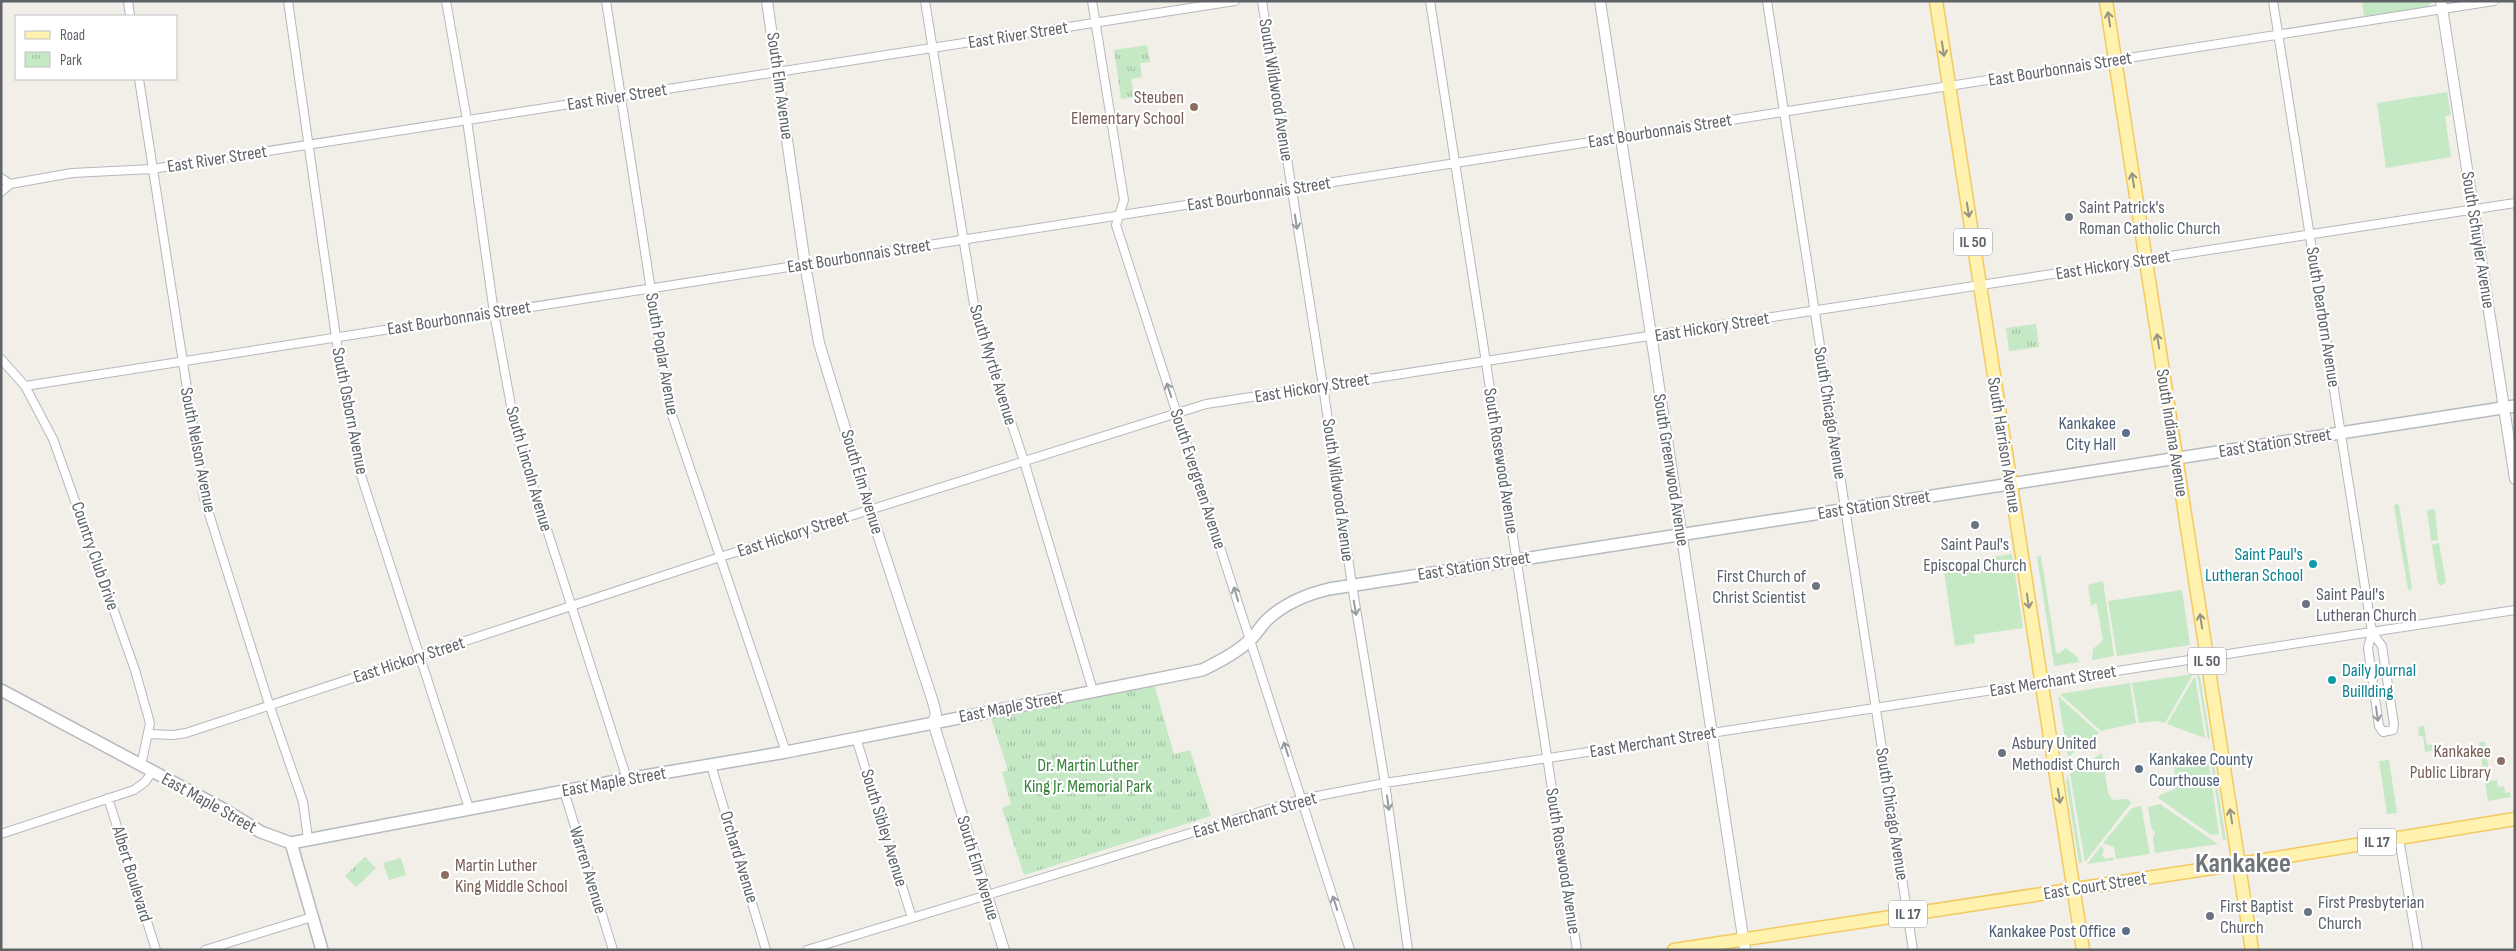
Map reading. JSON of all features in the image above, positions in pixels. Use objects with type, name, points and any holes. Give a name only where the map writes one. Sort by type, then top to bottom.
[{"type":"main road","name":"South Harrison Avenue","points":[[1936,1],[2073,889]]},
{"type":"main road","name":"South Indiana Avenue","points":[[2106,1],[2239,864]]},
{"type":"main road","name":"East Station Street","points":[[1250,640],[1269,618],[1296,601],[1312,593],[1352,585],[2509,406]]},
{"type":"main road","name":"East Maple Street","points":[[1,690],[225,810],[261,832],[291,843],[469,808],[786,752],[1202,670],[1219,662],[1250,640]]},
{"type":"main road","name":"East Court Street","points":[[1674,950],[1745,945],[1907,914],[2239,864],[2515,819]]},
{"type":"main road","points":[[291,843],[322,950]]},
{"type":"main road","name":"IL 50","points":[[2239,864],[2252,950]]},
{"type":"main road","name":"IL 50","points":[[2073,889],[2083,950]]},
{"type":"street","points":[[128,1],[130,15]]},
{"type":"street","name":"South Osborn Avenue","points":[[288,1],[310,144],[336,337],[358,466],[469,808]]},
{"type":"street","name":"South Lincoln Avenue","points":[[446,1],[467,120],[494,313],[516,433],[627,779]]},
{"type":"street","name":"South Poplar Avenue","points":[[606,1],[669,406],[786,752]]},
{"type":"street","name":"South Elm Avenue","points":[[767,1],[805,264],[819,343],[870,510],[933,702],[936,714],[933,722],[1004,950]]},
{"type":"street","name":"South Myrtle Avenue","points":[[925,1],[976,317],[1024,461],[1093,691]]},
{"type":"street","name":"South Evergreen Avenue","points":[[1092,1],[1124,200],[1116,225],[1350,950]]},
{"type":"street","name":"East River Street","points":[[10,184],[72,173],[152,169],[1235,1]]},
{"type":"street","name":"South Wildwood Avenue","points":[[1262,1],[1323,386],[1352,585],[1385,783],[1408,950]]},
{"type":"street","name":"South Rosewood Avenue","points":[[1430,1],[1577,950]]},
{"type":"street","name":"South Greenwood Avenue","points":[[1600,1],[1745,945]]},
{"type":"street","name":"South Chicago Avenue","points":[[1767,1],[1913,950]]},
{"type":"street","name":"South Dearborn Avenue","points":[[2273,1],[2372,632]]},
{"type":"street","name":"East Bourbonnais Street","points":[[25,386],[2278,35],[2442,5],[2494,1]]},
{"type":"street","name":"South Schuyler Avenue","points":[[2442,5],[2473,210],[2509,406],[2515,479]]},
{"type":"street","name":"South Nelson Avenue","points":[[139,80],[204,498],[269,704],[303,802],[308,839]]},
{"type":"street","points":[[1,178],[10,184],[1,192]]},
{"type":"street","name":"East Hickory Street","points":[[149,734],[173,735],[186,733],[269,704],[421,657],[720,557],[1206,404],[2515,203]]},
{"type":"street","name":"Country Club Drive","points":[[1,359],[25,386],[53,439],[149,713],[149,734],[141,766]]},
{"type":"street","name":"East Merchant Street","points":[[807,950],[1302,799],[1385,783],[2515,610]]},
{"type":"street","points":[[2372,632],[2382,646],[2394,724],[2393,730],[2389,732],[2383,732],[2379,726],[2368,648],[2372,632]]},
{"type":"street","name":"South Sibley Avenue","points":[[856,738],[912,918]]},
{"type":"street","name":"Orchard Avenue","points":[[711,765],[766,950]]},
{"type":"street","points":[[1,834],[134,790],[145,782],[152,772]]},
{"type":"street","name":"Warren Avenue","points":[[564,791],[613,950]]},
{"type":"street","name":"Albert Boulevard","points":[[108,798],[156,950]]},
{"type":"street","points":[[2399,839],[2418,950]]},
{"type":"street","points":[[205,950],[312,917]]},
{"type":"green space","points":[[2362,1],[2433,1],[2427,7],[2364,16]]},
{"type":"green space","points":[[1147,45],[1150,62],[1140,63],[1142,77],[1131,79],[1134,97],[1121,99],[1114,50]]},
{"type":"green space","points":[[2447,92],[2451,115],[2445,116],[2451,157],[2386,168],[2377,103]]},
{"type":"green space","points":[[2036,324],[2039,347],[2009,351],[2006,328]]},
{"type":"green space","points":[[2396,504],[2399,505],[2412,588],[2410,591],[2408,589],[2394,506]]},
{"type":"green space","points":[[2435,509],[2438,540],[2431,541],[2427,510]]},
{"type":"green space","points":[[2439,543],[2446,582],[2441,586],[2438,583],[2432,545]]},
{"type":"green space","points":[[2012,554],[2023,628],[1974,635],[1975,643],[1955,646],[1943,564]]},
{"type":"green space","points":[[2041,556],[2056,652],[2058,654],[2066,648],[2077,657],[2079,662],[2054,666],[2037,557]]},
{"type":"green space","points":[[2103,581],[2114,656],[2092,660],[2093,649],[2103,640],[2097,605],[2096,603],[2091,606],[2088,585]]},
{"type":"green space","points":[[2182,590],[2190,645],[2117,656],[2108,601]]},
{"type":"green space","points":[[2197,673],[2200,677],[2210,738],[2208,740]]},
{"type":"green space","points":[[2193,674],[2165,723],[2156,721],[2139,723],[2132,683]]},
{"type":"green space","points":[[2195,676],[2205,738],[2167,724]]},
{"type":"green space","points":[[2130,683],[2136,723],[2101,731],[2060,694]]},
{"type":"green space","name":"Dr. Martin Luther King Jr. Memorial Park","points":[[1154,684],[1174,754],[1190,750],[1211,816],[1024,875],[1002,808],[1011,804],[1002,772],[1008,770],[991,718]]},
{"type":"green space","points":[[2058,696],[2099,733],[2068,757]]},
{"type":"green space","points":[[2424,726],[2427,745],[2436,744],[2436,750],[2425,752],[2423,736],[2419,736],[2418,727]]},
{"type":"green space","points":[[2479,742],[2485,742],[2490,781],[2497,780],[2498,787],[2504,786],[2505,793],[2510,792],[2511,797],[2488,801]]},
{"type":"green space","points":[[2189,752],[2208,758],[2219,834],[2211,835],[2158,798],[2160,795],[2175,789],[2174,755]]},
{"type":"green space","points":[[2102,753],[2108,792],[2112,800],[2128,799],[2131,803],[2085,862],[2070,774]]},
{"type":"green space","points":[[2210,756],[2213,759],[2226,840],[2223,840]]},
{"type":"green space","points":[[2389,760],[2397,813],[2387,814],[2379,761]]},
{"type":"green space","points":[[2068,775],[2082,862],[2079,863],[2066,781]]},
{"type":"green space","points":[[2160,804],[2218,844],[2155,853],[2153,838],[2155,833],[2151,827],[2148,807]]},
{"type":"green space","points":[[2141,806],[2150,854],[2116,859],[2114,847],[2103,843],[2132,808]]},
{"type":"green space","points":[[2101,846],[2104,850],[2102,855],[2106,859],[2113,857],[2114,860],[2087,864]]},
{"type":"green space","points":[[365,857],[376,868],[356,887],[345,876]]},
{"type":"green space","points":[[401,858],[406,875],[389,880],[383,863]]},
{"type":"place","name":"Steuben Elementary School","points":[[1194,107]]},
{"type":"place","name":"Saint Patrick's Roman Catholic Church","points":[[2069,217]]},
{"type":"place","name":"Kankakee City Hall","points":[[2126,433]]},
{"type":"place","name":"Saint Paul's Episcopal Church","points":[[1975,525]]},
{"type":"place","name":"Saint Paul's Lutheran School","points":[[2313,564]]},
{"type":"place","name":"First Church of Christ Scientist","points":[[1816,586]]},
{"type":"place","name":"Saint Paul's Lutheran Church","points":[[2306,604]]},
{"type":"place","name":"Daily Journal Buillding","points":[[2332,680]]},
{"type":"place","name":"Asbury United Methodist Church","points":[[2002,753]]},
{"type":"place","name":"Kankakee Public Library","points":[[2501,761]]},
{"type":"place","name":"Kankakee County Courthouse","points":[[2139,769]]},
{"type":"place","name":"Martin Luther King Middle School","points":[[445,875]]},
{"type":"place","name":"First Presbyterian Church","points":[[2308,912]]},
{"type":"place","name":"First Baptist Church","points":[[2210,916]]},
{"type":"place","name":"Kankakee Post Office","points":[[2126,931]]},
{"type":"district","name":"Kankakee","points":[[2243,863]]}]
